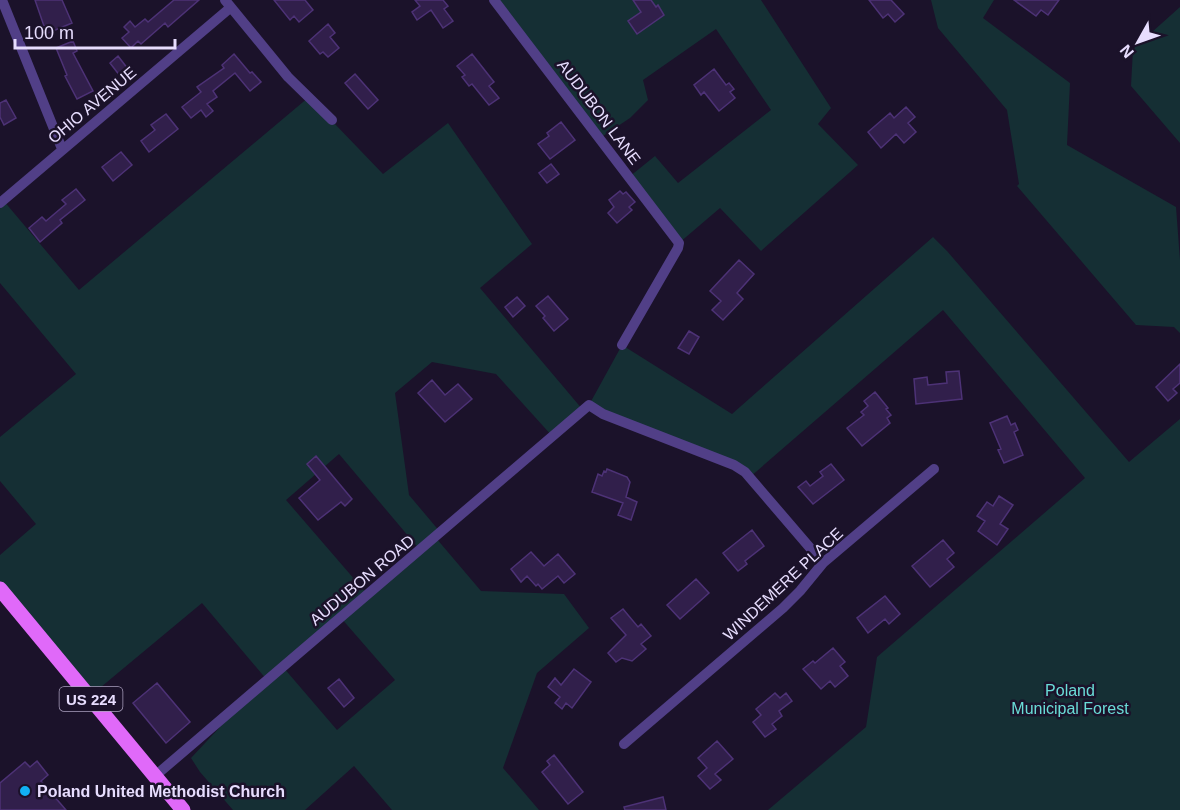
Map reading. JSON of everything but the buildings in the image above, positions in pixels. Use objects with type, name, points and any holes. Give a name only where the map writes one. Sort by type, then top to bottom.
[{"type":"main road","name":"US 224","points":[[0,589],[183,810]]},
{"type":"street","points":[[2,0],[62,149]]},
{"type":"street","name":"AUDUBON LANE","points":[[494,0],[679,243],[622,345]]},
{"type":"street","points":[[227,4],[288,77],[332,120]]},
{"type":"street","name":"OHIO AVENUE","points":[[0,203],[227,4]]},
{"type":"street","name":"AUDUBON ROAD","points":[[155,776],[588,405],[603,414],[734,465],[750,477],[823,563]]},
{"type":"street","name":"WINDEMERE PLACE","points":[[624,744],[783,608],[801,591],[823,563],[934,469]]},
{"type":"green space","points":[[494,0],[761,0],[831,108],[818,124],[858,165],[761,251],[720,208],[679,243],[629,177],[655,156],[678,183],[771,110],[716,29],[643,80],[648,100],[630,118],[600,138]]},
{"type":"green space","points":[[931,0],[994,0],[983,18],[1070,83],[1067,145],[1176,207],[1180,260],[1180,333],[1174,327],[1136,325],[1017,186],[1019,184],[1007,110],[938,28]]},
{"type":"green space","points":[[1180,7],[1180,143],[1131,86],[1133,49]]},
{"type":"green space","points":[[309,97],[383,174],[448,123],[532,244],[480,288],[583,410],[553,437],[496,374],[432,362],[395,393],[409,495],[441,533],[436,538],[481,591],[564,594],[589,628],[537,673],[503,768],[539,810],[392,810],[354,766],[305,810],[233,810],[191,758],[267,680],[202,603],[89,697],[0,589],[0,555],[36,524],[0,481],[0,437],[76,374],[0,283],[0,203],[3,200],[79,290]],"holes":[[[339,454],[420,550],[368,595],[286,500]],[[341,618],[395,680],[337,730],[283,667]]]},
{"type":"green space","name":"Poland Municipal Forest","points":[[933,237],[1129,462],[1180,419],[1180,810],[768,810],[866,727],[877,657],[1085,478],[943,310],[750,477],[589,405],[622,345],[732,414]]},
{"type":"place","name":"Poland United Methodist Church","points":[[25,791]]}]
